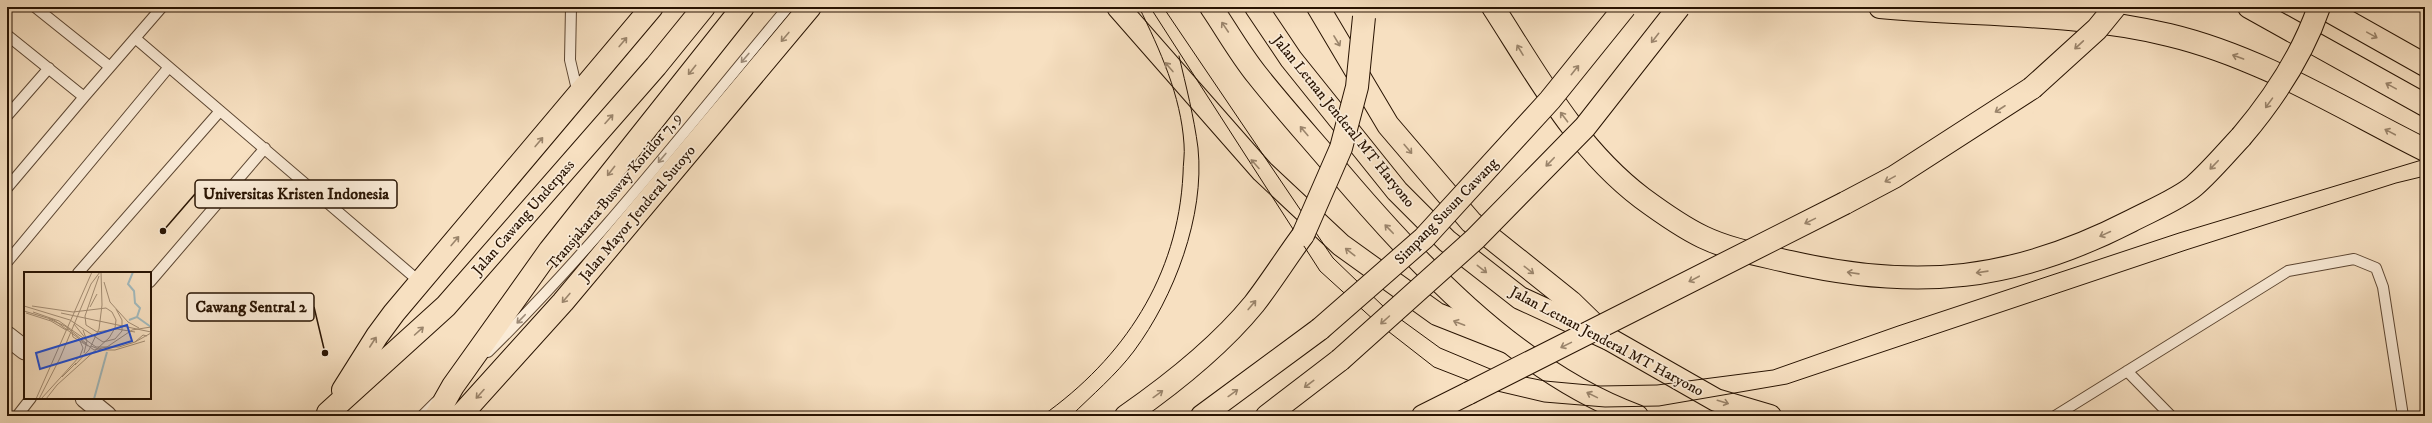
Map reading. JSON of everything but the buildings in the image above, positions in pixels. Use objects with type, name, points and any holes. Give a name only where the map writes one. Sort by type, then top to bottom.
[{"type":"main road","points":[[326,415],[377,336],[420,282],[652,7]]},
{"type":"main road","name":"Jalan Cawang Underpass","points":[[326,415],[446,306],[656,66],[704,7]]},
{"type":"main road","points":[[436,416],[453,386],[550,250],[743,7]]},
{"type":"main road","name":"Jalan Mayor Jenderal Sutoyo","points":[[460,416],[563,302],[810,7]]},
{"type":"main road","points":[[1118,7],[1262,171],[1341,245],[1436,314],[1508,342]]},
{"type":"main road","points":[[1211,7],[1256,74],[1367,206],[1433,274],[1508,342],[1562,380],[1637,416]]},
{"type":"main road","name":"Jalan Letnan Jenderal MT Haryono","points":[[1256,7],[1291,59],[1397,191],[1447,241],[1520,298],[1609,339],[1716,400],[1770,416]]},
{"type":"main road","points":[[1318,7],[1388,125],[1471,222],[1571,302],[1609,339]]},
{"type":"main road","points":[[1126,416],[1163,390],[1204,356],[1253,305],[1303,235],[1341,148],[1357,87],[1363,7]]},
{"type":"main road","points":[[1493,7],[1548,96],[1580,137],[1640,197],[1704,238],[1765,256],[1815,268],[1890,279],[1941,278],[1990,271],[2033,261],[2067,250],[2108,232],[2193,187],[2241,137],[2284,81],[2302,51],[2321,7],[2425,66]]},
{"type":"main road","name":"Simpang Susun Cawang","points":[[1202,416],[1320,329],[1424,238],[1550,100],[1625,7]]},
{"type":"main road","points":[[1267,416],[1340,360],[1475,239],[1585,127],[1679,7]]},
{"type":"main road","points":[[1880,7],[2094,21],[2170,35],[2214,48],[2274,72],[2425,150]]},
{"type":"main road","points":[[1423,416],[1894,177],[2032,88],[2097,29],[2115,7]]},
{"type":"main road","points":[[2249,7],[2425,105]]},
{"type":"street","points":[[7,336],[24,349]]},
{"type":"street","points":[[86,399],[107,416]]},
{"type":"lane","points":[[35,7],[110,67]]},
{"type":"lane","points":[[7,188],[162,7]]},
{"type":"lane","points":[[571,7],[570,60],[578,95]]},
{"type":"lane","name":"Transjakarta Busway Koridor 7, 9","points":[[422,416],[558,281],[788,7]]},
{"type":"lane","points":[[7,35],[84,97]]},
{"type":"lane","points":[[135,38],[220,111],[266,148],[420,282]]},
{"type":"lane","points":[[8,261],[169,67]]},
{"type":"lane","points":[[7,116],[49,68]]},
{"type":"lane","points":[[79,272],[220,111]]},
{"type":"lane","points":[[151,281],[266,148]]},
{"type":"lane","points":[[2055,416],[2288,271],[2354,259],[2376,268],[2383,287],[2403,416]]},
{"type":"lane","points":[[2127,371],[2172,416]]},
{"type":"lane","points":[[17,416],[30,399]]},
{"type":"tram line","points":[[1042,416],[1071,393],[1098,368],[1121,341],[1141,312],[1158,280],[1170,247],[1179,211],[1184,152],[1179,108],[1162,57],[1139,7]]},
{"type":"tram line","points":[[1150,7],[1320,271],[1375,321],[1434,367],[1493,390],[1544,402],[1605,407],[1659,406],[1787,384],[2186,250],[2396,183],[2425,176]]},
{"type":"tram line","points":[[1163,7],[1333,258],[1385,308],[1440,348],[1495,371],[1545,381],[1600,386],[1657,385],[1773,370],[1898,326],[2179,233],[2425,159]]},
{"type":"tram line","points":[[1071,416],[1112,377],[1127,360],[1149,330],[1174,281],[1184,255],[1197,201],[1199,174],[1196,136],[1179,56]]},
{"type":"place","name":"Universitas Kristen Indonesia","points":[[163,231]]},
{"type":"place","name":"Cawang Sentral 2","points":[[325,353]]}]
